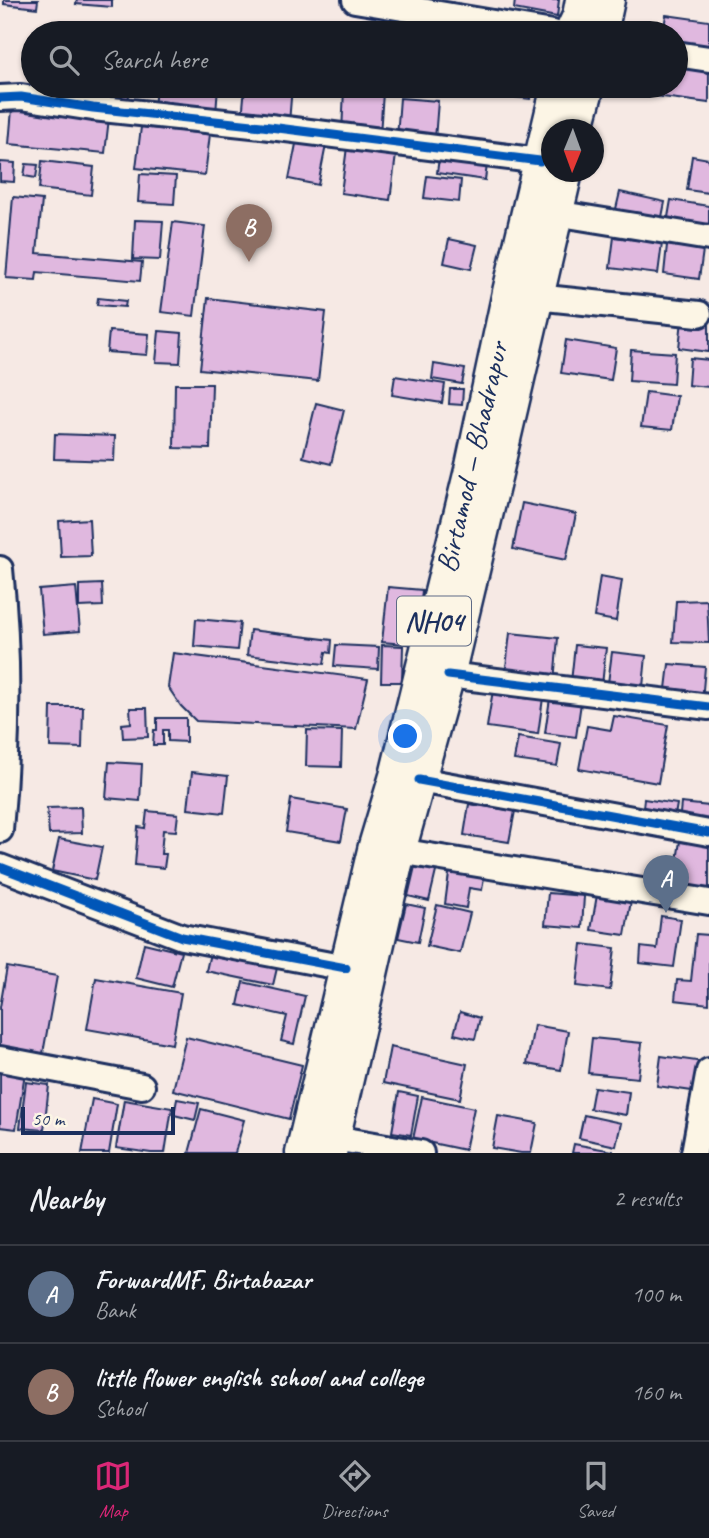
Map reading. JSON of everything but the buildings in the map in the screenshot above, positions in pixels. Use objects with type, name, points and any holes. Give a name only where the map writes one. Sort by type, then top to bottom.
[{"type":"main road","points":[[577,21],[582,0]]},
{"type":"main road","points":[[604,21],[608,0]]},
{"type":"main road","name":"Birtamod — Bhadrapur","points":[[556,119],[557,98]]},
{"type":"main road","points":[[579,119],[585,98]]},
{"type":"main road","name":"Birtamod — Bhadrapur","points":[[318,1144],[448,675],[494,482],[509,357],[549,182]]},
{"type":"main road","name":"Birtamod — Bhadrapur","points":[[318,1144],[346,968],[375,846],[396,776],[472,466],[509,357],[536,297],[555,213],[554,182]]},
{"type":"street","points":[[355,0],[481,21]]},
{"type":"street","points":[[688,56],[709,59]]},
{"type":"street","points":[[0,98],[21,97]]},
{"type":"street","points":[[28,98],[93,108],[262,126],[541,164]]},
{"type":"street","points":[[555,213],[709,238]]},
{"type":"street","points":[[536,297],[699,314]]},
{"type":"street","points":[[0,569],[6,669],[5,776],[0,830]]},
{"type":"street","points":[[448,675],[709,707]]},
{"type":"street","points":[[419,780],[709,833]]},
{"type":"street","points":[[399,851],[709,902]]},
{"type":"street","points":[[0,867],[182,937],[346,968]]},
{"type":"street","points":[[0,1059],[142,1086]]},
{"type":"street","points":[[694,1153],[709,1071]]},
{"type":"street","points":[[318,1144],[421,1153]]},
{"type":"cycle path","points":[[0,98],[21,97]]},
{"type":"cycle path","points":[[28,98],[540,161]]},
{"type":"cycle path","points":[[448,675],[709,707]]},
{"type":"cycle path","points":[[419,780],[709,833]]},
{"type":"cycle path","points":[[0,867],[182,937],[346,968]]},
{"type":"place","name":"little flower english school and college","points":[[249,262]]},
{"type":"place","name":"ForwardMF, Birtabazar","points":[[666,913]]}]
